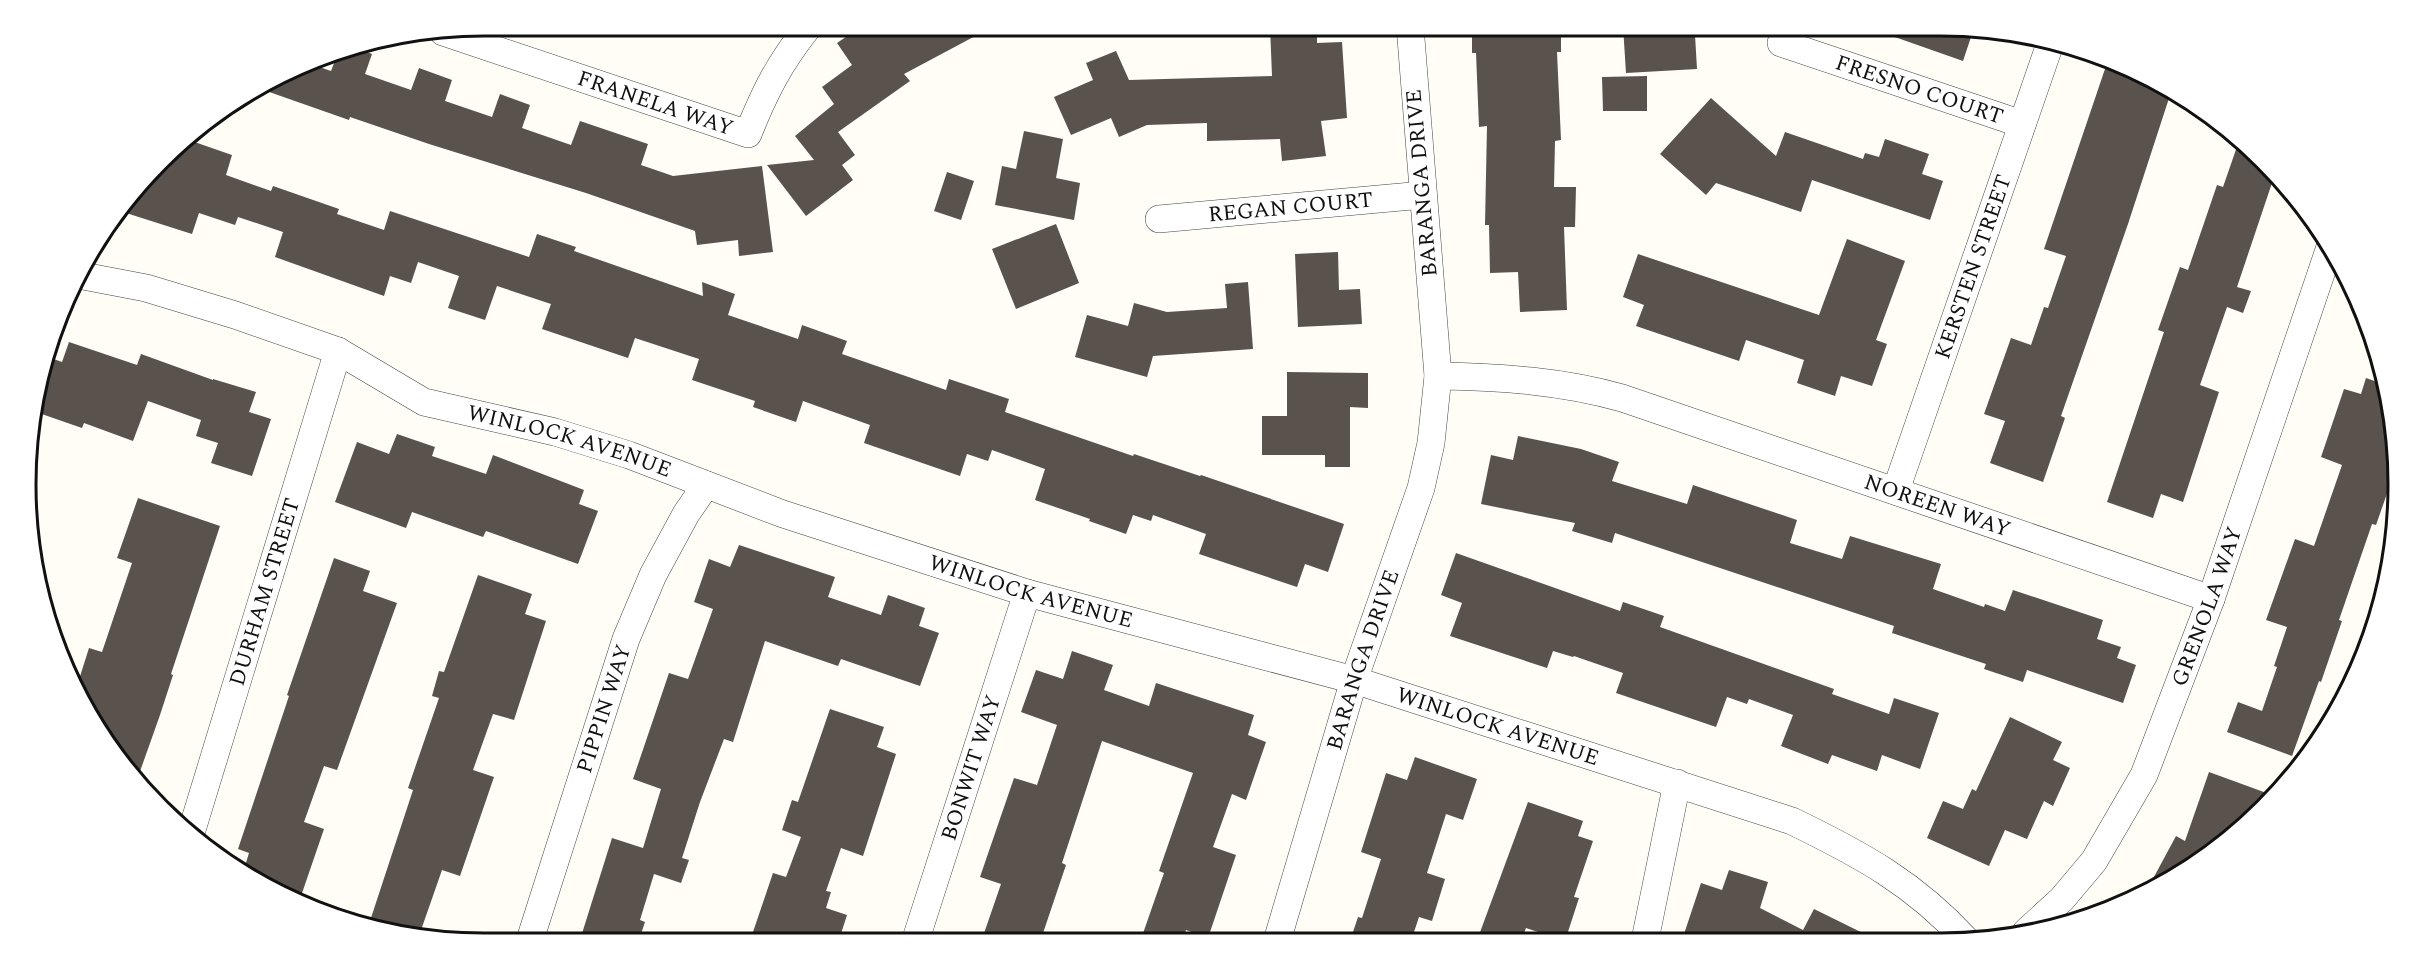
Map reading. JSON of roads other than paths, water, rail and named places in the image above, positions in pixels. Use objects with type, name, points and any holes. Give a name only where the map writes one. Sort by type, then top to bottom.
[{"type":"street","name":"FRANELA WAY","points":[[458,37],[748,134],[764,92],[786,55],[801,36]]},
{"type":"street","name":"BARANGA DRIVE","points":[[1279,933],[1354,680],[1421,488],[1431,442],[1438,376],[1411,36]]},
{"type":"street","name":"FRESNO COURT","points":[[1781,43],[2022,124]]},
{"type":"street","name":"KERSTEN STREET","points":[[1896,490],[2048,49]]},
{"type":"street","name":"REGAN COURT","points":[[1159,219],[1423,195]]},
{"type":"street","name":"GRENOLA WAY","points":[[2037,922],[2061,899],[2094,861],[2144,775],[2211,599],[2326,258]]},
{"type":"street","name":"WINLOCK AVENUE","points":[[87,278],[146,288],[235,315],[338,351],[424,402],[555,432],[629,455],[783,514],[1027,593],[1354,680],[1792,821],[1844,846],[1894,876],[1930,904],[1958,932]]},
{"type":"street","name":"DURHAM STREET","points":[[194,826],[338,351]]},
{"type":"street","name":"NOREEN WAY","points":[[1438,376],[1498,377],[1578,387],[1664,411],[2211,599]]},
{"type":"street","name":"PIPPIN WAY","points":[[532,933],[627,639],[653,575],[686,514],[706,485]]},
{"type":"street","name":"BONWIT WAY","points":[[918,933],[1027,593]]},
{"type":"street","points":[[1646,933],[1677,783]]}]
